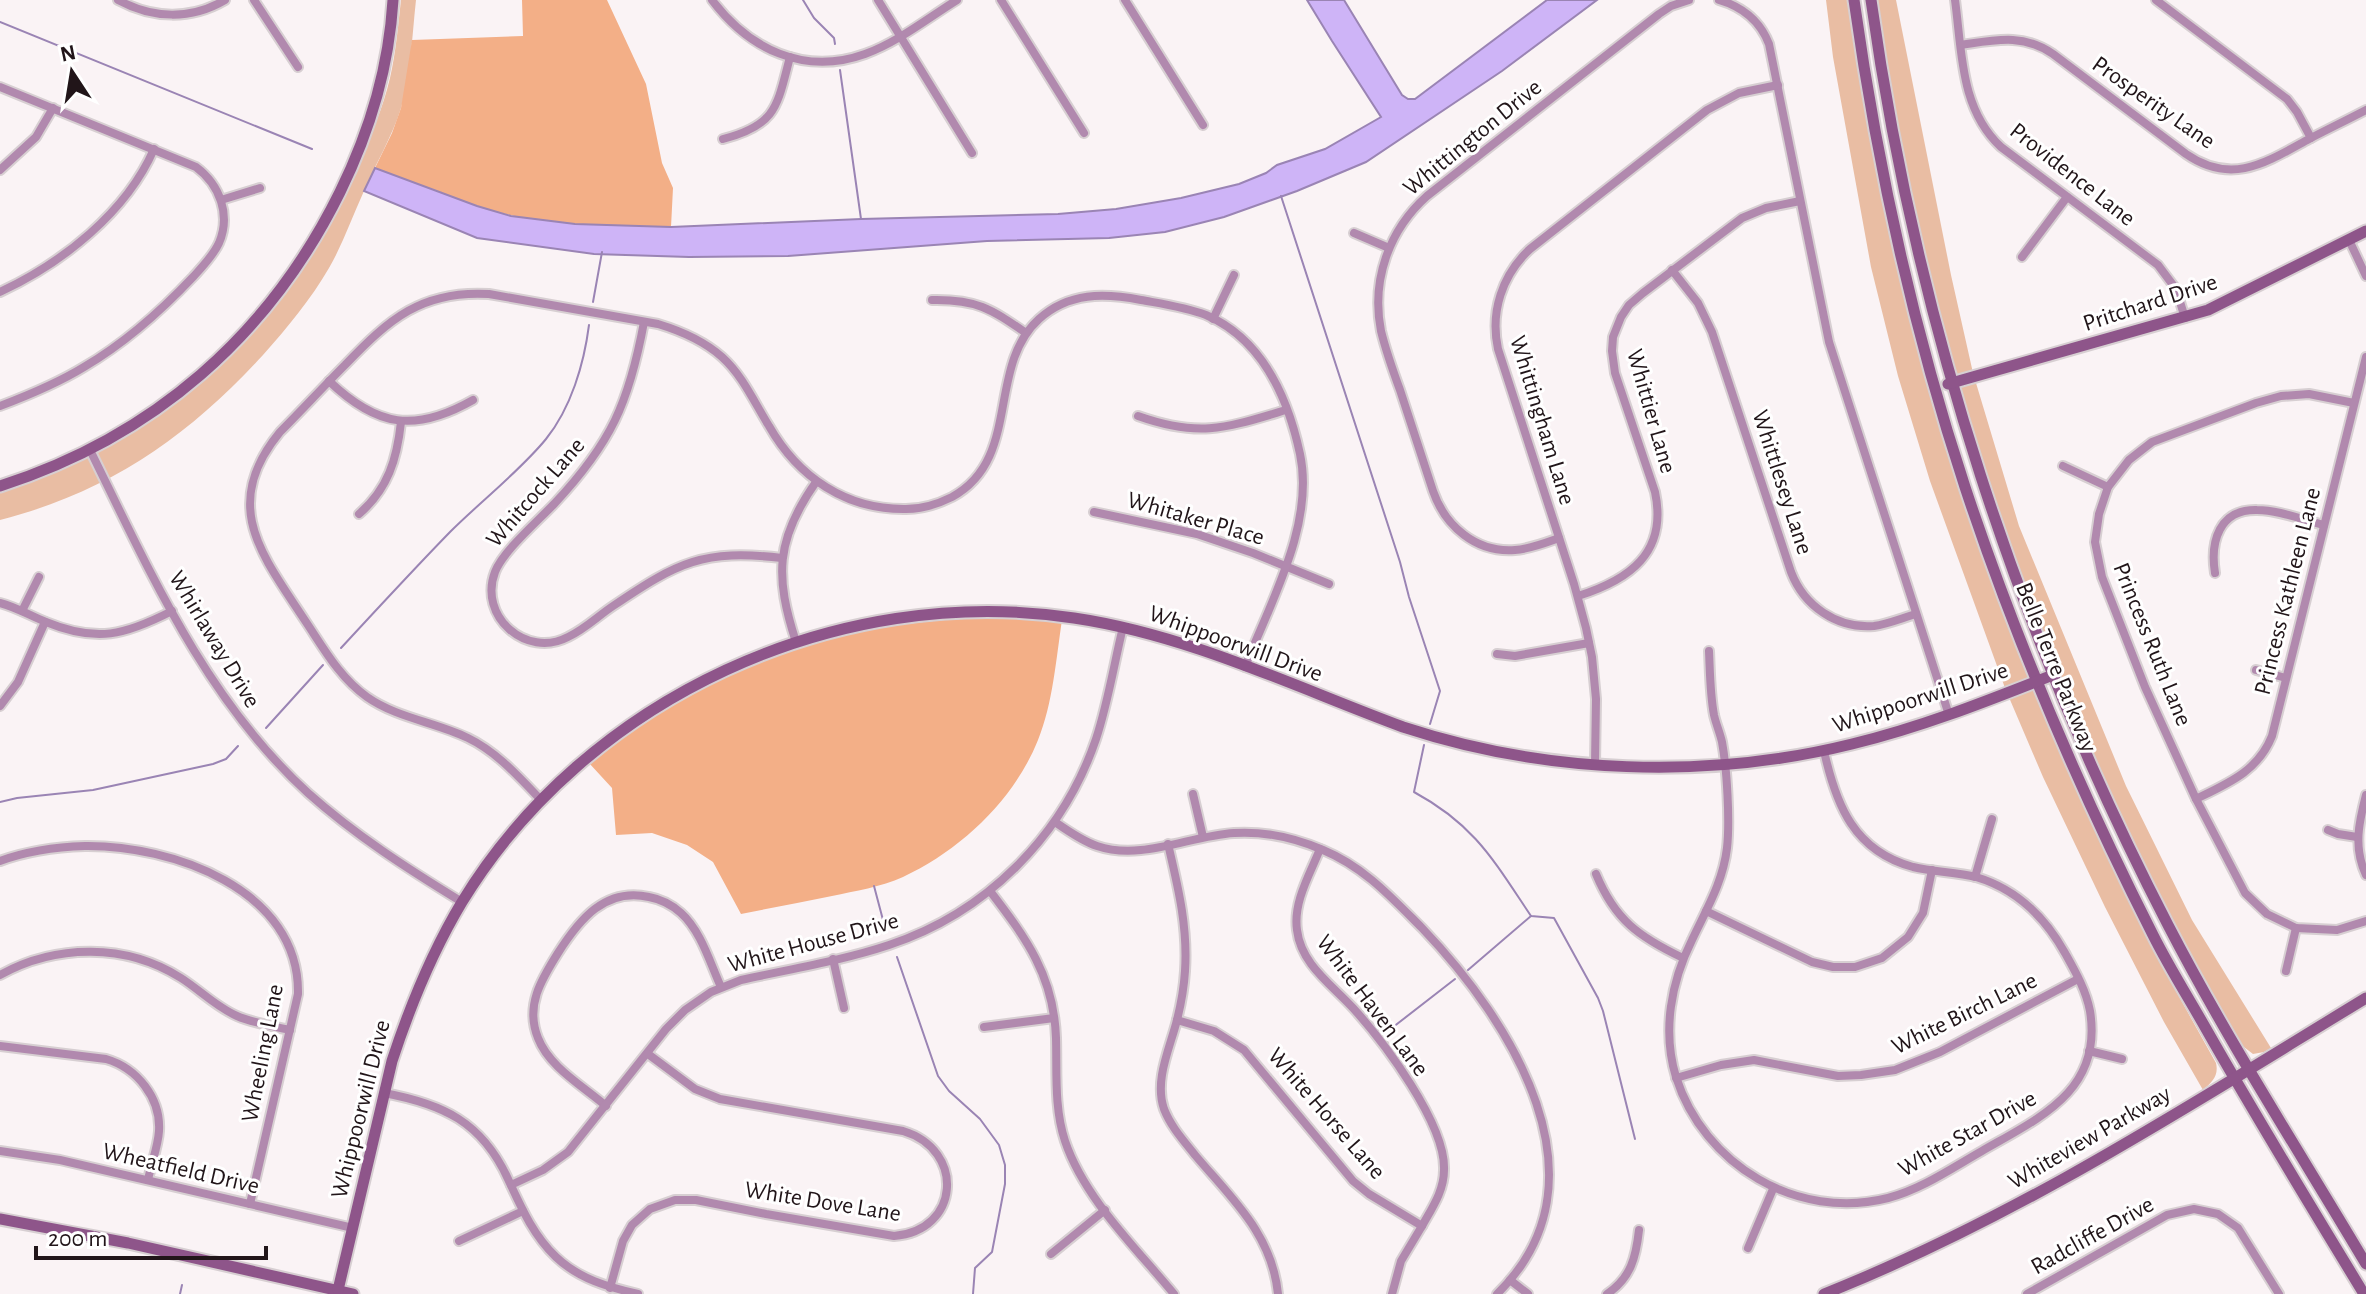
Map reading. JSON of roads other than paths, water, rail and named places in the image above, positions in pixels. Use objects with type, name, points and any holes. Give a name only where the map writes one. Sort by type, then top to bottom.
[{"type":"street","points":[[118,0],[144,11],[168,15],[197,12],[225,0]]},
{"type":"street","points":[[254,0],[298,67]]},
{"type":"street","points":[[0,486],[54,467],[90,450],[154,412],[208,370],[255,322],[300,264],[329,215],[353,164],[368,125],[384,64],[393,0]]},
{"type":"street","points":[[712,0],[744,35],[772,51],[790,57],[821,60],[853,57],[881,47],[957,0]]},
{"type":"street","points":[[878,0],[972,153]]},
{"type":"street","points":[[1001,0],[1084,133]]},
{"type":"street","points":[[1125,0],[1203,125]]},
{"type":"street","name":"Whittington Drive","points":[[1559,538],[1523,549],[1494,548],[1476,543],[1446,518],[1440,508],[1381,330],[1380,283],[1389,248],[1408,215],[1433,191],[1659,14],[1689,0]]},
{"type":"street","points":[[1719,0],[1731,2],[1751,17],[1765,34],[1771,50],[1820,304],[1835,365],[1949,715]]},
{"type":"street","name":"Belle Terre Parkway","points":[[1854,0],[1887,192],[1936,387],[1965,487],[2036,681],[2101,829],[2155,938],[2234,1078],[2364,1294]]},
{"type":"street","name":"Belle Terre Parkway","points":[[1871,0],[1907,203],[1953,383],[2003,542],[2053,675],[2099,784],[2147,885],[2249,1070],[2366,1264]]},
{"type":"street","name":"Providence Lane","points":[[1955,0],[1970,98],[1984,128],[2001,147],[2162,269],[2176,289],[2185,318]]},
{"type":"street","points":[[2156,0],[2287,99],[2311,138]]},
{"type":"street","name":"Prosperity Lane","points":[[1961,45],[2009,38],[2035,42],[2186,154],[2210,166],[2226,169],[2249,168],[2271,160],[2366,110]]},
{"type":"street","points":[[723,139],[755,129],[768,117],[779,97],[790,57]]},
{"type":"street","name":"Whittingham Lane","points":[[1595,764],[1596,699],[1589,643],[1578,596],[1498,349],[1498,302],[1504,284],[1518,261],[1535,244],[1707,110],[1739,93],[1778,85]]},
{"type":"street","points":[[0,87],[200,170],[221,200],[224,223],[217,247],[196,274],[126,339],[83,368],[0,406]]},
{"type":"street","points":[[0,170],[36,137],[53,108]]},
{"type":"street","points":[[0,292],[52,263],[99,224],[132,187],[154,149]]},
{"type":"street","points":[[221,200],[260,188]]},
{"type":"street","points":[[2022,257],[2067,197]]},
{"type":"street","name":"Whittier Lane","points":[[1578,596],[1609,585],[1629,573],[1645,555],[1653,538],[1657,514],[1656,498],[1615,373],[1612,347],[1618,322],[1626,309],[1672,270],[1742,218],[1766,208],[1800,201]]},
{"type":"street","name":"Pritchard Drive","points":[[1936,387],[2185,318],[2218,306],[2366,231]]},
{"type":"street","points":[[1354,233],[1389,248]]},
{"type":"street","points":[[2349,240],[2366,276]]},
{"type":"street","name":"Whittlesey Lane","points":[[1672,270],[1698,303],[1712,332],[1791,572],[1803,595],[1828,616],[1853,625],[1878,625],[1916,614]]},
{"type":"street","points":[[1213,319],[1234,275]]},
{"type":"street","points":[[541,800],[488,749],[458,733],[390,710],[357,689],[331,659],[263,555],[255,537],[251,494],[258,463],[280,432],[388,322],[410,308],[444,296],[489,294],[683,332],[722,357],[742,379],[781,447],[816,482],[846,498],[897,509],[930,506],[959,492],[977,476],[992,452],[1000,429],[1013,359],[1026,333],[1059,306],[1076,298],[1094,295],[1121,296],[1173,306],[1213,319],[1235,333],[1257,355],[1275,381],[1300,456],[1303,490],[1300,523],[1245,667]]},
{"type":"street","points":[[932,300],[955,300],[984,306],[1026,333]]},
{"type":"street","name":"Whitcock Lane","points":[[644,322],[631,384],[607,437],[576,481],[497,567],[491,592],[499,619],[521,638],[552,643],[574,634],[656,578],[686,563],[731,554],[782,558]]},
{"type":"street","name":"Princess Kathleen Lane","points":[[2196,799],[2242,776],[2263,754],[2272,736],[2366,357]]},
{"type":"street","points":[[329,381],[364,410],[401,422],[442,416],[473,400]]},
{"type":"street","name":"Princess Ruth Lane","points":[[2354,403],[2303,394],[2281,396],[2152,442],[2123,466],[2108,487],[2096,528],[2096,552],[2100,571],[2145,687],[2196,799],[2245,893],[2267,914],[2296,928],[2337,930],[2366,921]]},
{"type":"street","points":[[1138,416],[1179,428],[1206,430],[1232,426],[1286,410]]},
{"type":"street","points":[[359,514],[381,491],[389,476],[396,458],[401,422]]},
{"type":"street","name":"Whirlaway Drive","points":[[90,450],[172,611],[219,691],[250,732],[294,780],[355,832],[462,902]]},
{"type":"street","points":[[2063,466],[2108,487]]},
{"type":"street","points":[[796,642],[784,599],[782,558],[791,523],[816,482]]},
{"type":"street","points":[[2215,573],[2212,552],[2215,538],[2224,524],[2238,514],[2261,510],[2324,525]]},
{"type":"street","name":"Whitaker Place","points":[[1094,512],[1197,534],[1329,584]]},
{"type":"street","points":[[22,611],[39,577]]},
{"type":"street","points":[[0,603],[80,633],[102,635],[129,631],[172,611]]},
{"type":"street","name":"Whippoorwill Drive","points":[[338,1290],[392,1061],[408,1012],[436,949],[462,902],[541,800],[614,737],[660,705],[737,665],[796,642],[885,620],[960,612],[1053,615],[1123,627],[1190,646],[1418,732],[1504,752],[1595,764],[1657,766],[1724,764],[1824,751],[1949,715],[2053,675]]},
{"type":"street","points":[[0,706],[18,682],[45,622]]},
{"type":"street","name":"White House Drive","points":[[511,1185],[561,1159],[575,1146],[676,1018],[700,999],[741,980],[890,945],[929,929],[990,891],[1023,861],[1055,822],[1076,786],[1096,740],[1123,627]]},
{"type":"street","points":[[1497,654],[1515,656],[1589,643]]},
{"type":"street","name":"White Star Drive","points":[[1709,651],[1713,709],[1722,742],[1728,813],[1727,849],[1718,883],[1683,958],[1672,998],[1670,1049],[1676,1078],[1691,1112],[1707,1136],[1740,1168],[1773,1189],[1811,1199],[1844,1203],[1883,1199],[1912,1189],[2051,1110],[2070,1090],[2083,1067],[2089,1051],[2090,1013],[2078,979],[2053,932],[2035,911],[2004,889],[1975,877],[1908,865],[1889,857],[1858,833],[1837,800],[1824,751]]},
{"type":"street","points":[[2256,670],[2286,678]]},
{"type":"street","points":[[1193,794],[1203,837]]},
{"type":"street","points":[[2366,795],[2357,837],[2366,875]]},
{"type":"street","points":[[1975,877],[1992,819]]},
{"type":"street","points":[[1055,822],[1083,840],[1108,849],[1137,850],[1203,837],[1244,833],[1295,840],[1351,864],[1374,880],[1444,951],[1488,1009],[1511,1048],[1535,1097],[1545,1128],[1548,1189],[1543,1216],[1532,1245],[1510,1280],[1497,1294]]},
{"type":"street","points":[[2328,830],[2357,837]]},
{"type":"street","points":[[1168,844],[1185,934],[1184,979],[1162,1080],[1164,1107],[1180,1135],[1262,1238],[1275,1271],[1278,1294]]},
{"type":"street","name":"Wheeling Lane","points":[[0,861],[70,847],[117,848],[169,858],[229,883],[267,911],[281,928],[296,966],[298,987],[250,1204]]},
{"type":"street","name":"White Haven Lane","points":[[1320,849],[1298,906],[1298,937],[1308,961],[1359,1015],[1390,1054],[1409,1082],[1438,1137],[1444,1161],[1443,1182],[1422,1226]]},
{"type":"street","points":[[1706,911],[1812,962],[1833,967],[1855,967],[1882,958],[1908,937],[1923,913],[1932,870]]},
{"type":"street","points":[[1596,874],[1611,903],[1633,930],[1683,958]]},
{"type":"street","points":[[990,891],[1020,931],[1048,985],[1054,1018],[1058,1108],[1062,1131],[1076,1167],[1105,1210],[1174,1294]]},
{"type":"street","points":[[606,1106],[547,1055],[538,1039],[534,1021],[537,988],[584,917],[605,901],[625,896],[644,896],[669,904],[696,931],[721,987]]},
{"type":"street","points":[[2286,971],[2296,928]]},
{"type":"street","points":[[0,975],[25,963],[58,954],[116,954],[148,962],[171,973],[241,1018],[290,1030]]},
{"type":"street","points":[[833,959],[844,1008]]},
{"type":"street","name":"White Birch Lane","points":[[1676,1078],[1732,1062],[1754,1060],[1838,1076],[1895,1070],[1940,1052],[2078,979]]},
{"type":"street","name":"Whiteview Parkway","points":[[1824,1294],[1928,1249],[2036,1195],[2366,998]]},
{"type":"street","points":[[984,1027],[1054,1018]]},
{"type":"street","name":"White Horse Lane","points":[[1177,1020],[1214,1031],[1239,1046],[1353,1181],[1422,1226]]},
{"type":"street","points":[[0,1046],[106,1059],[136,1075],[151,1097],[158,1121],[158,1137],[148,1180]]},
{"type":"street","points":[[2089,1051],[2122,1059]]},
{"type":"street","name":"White Dove Lane","points":[[610,1288],[623,1241],[632,1225],[650,1209],[669,1201],[696,1200],[894,1236],[911,1234],[926,1226],[937,1215],[947,1194],[948,1179],[944,1164],[935,1149],[920,1138],[903,1131],[720,1099],[695,1089],[648,1054]]},
{"type":"street","points":[[384,1093],[428,1103],[466,1125],[494,1154],[534,1232],[555,1256],[574,1271],[610,1288],[638,1294]]},
{"type":"street","name":"Wheatfield Drive","points":[[0,1151],[50,1158],[353,1228]]},
{"type":"street","points":[[1748,1248],[1773,1189]]},
{"type":"street","name":"Radcliffe Drive","points":[[2027,1294],[2167,1215],[2194,1209],[2218,1214],[2238,1228],[2279,1294]]},
{"type":"street","points":[[1051,1254],[1105,1210]]},
{"type":"street","points":[[459,1241],[523,1211]]},
{"type":"street","points":[[0,1219],[161,1250],[353,1294]]},
{"type":"street","points":[[1392,1294],[1401,1261],[1422,1226]]},
{"type":"street","points":[[1607,1294],[1621,1283],[1630,1270],[1639,1230]]},
{"type":"street","points":[[1510,1280],[1528,1294]]},
{"type":"waterway","points":[[803,0],[814,18],[834,38],[835,44]]},
{"type":"waterway","points":[[0,22],[312,149]]},
{"type":"waterway","points":[[840,70],[861,219]]},
{"type":"waterway","points":[[1281,196],[1440,691],[1430,724]]},
{"type":"waterway","points":[[593,302],[602,252]]},
{"type":"waterway","points":[[341,648],[450,532],[546,439],[563,414],[575,385],[589,325]]},
{"type":"waterway","points":[[266,728],[323,665]]},
{"type":"waterway","points":[[1424,745],[1414,792],[1468,831],[1494,861],[1531,916],[1554,918],[1598,998],[1635,1139]]},
{"type":"waterway","points":[[0,802],[93,790],[213,764],[226,759],[238,746]]},
{"type":"waterway","points":[[874,886],[883,920]]},
{"type":"waterway","points":[[1468,970],[1531,916]]},
{"type":"waterway","points":[[897,957],[938,1076],[949,1091],[980,1119],[999,1145],[1005,1165],[1005,1184],[992,1252],[975,1268],[973,1294]]},
{"type":"waterway","points":[[1388,1031],[1455,979]]},
{"type":"waterway","points":[[180,1294],[182,1285]]}]
